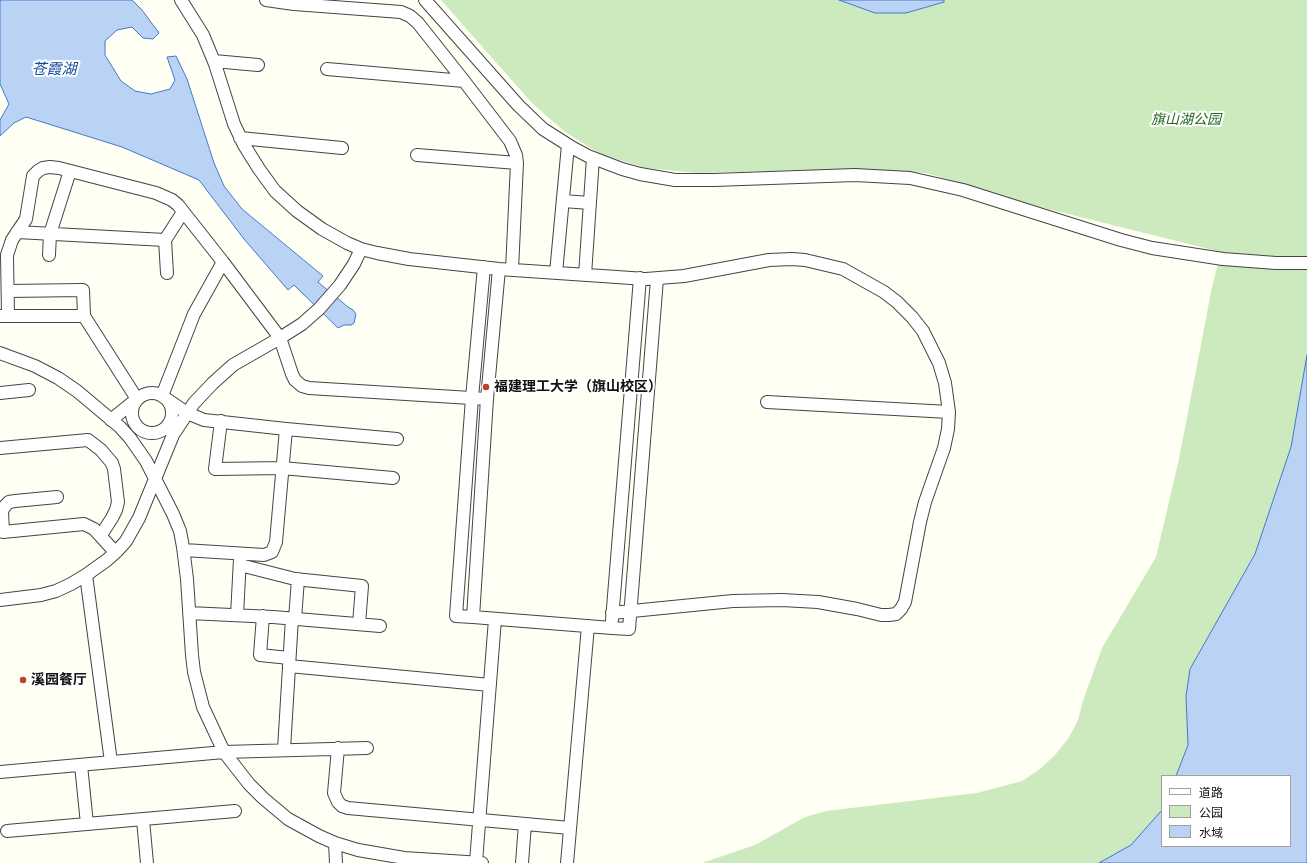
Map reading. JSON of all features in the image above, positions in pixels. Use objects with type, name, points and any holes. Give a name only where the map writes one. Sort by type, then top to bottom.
[{"type":"street","points":[[272,0],[294,4],[406,13],[418,23],[510,142],[516,155],[517,163],[512,270]]},
{"type":"street","points":[[425,0],[518,105],[544,129],[568,145],[593,158],[622,169],[640,174],[675,180],[855,175],[910,178],[963,190],[1121,240],[1152,248],[1223,259],[1276,263],[1307,263]]},
{"type":"street","points":[[186,1],[214,61],[240,138],[250,157],[266,180],[285,201],[310,222],[333,236],[361,249],[408,259],[499,269],[657,279],[698,274],[779,259],[805,260],[843,269],[884,292],[897,302],[923,331],[939,363],[945,383],[949,412],[944,448],[925,502],[920,522],[905,602],[896,614],[881,615],[818,602],[782,600],[733,601],[612,613]]},
{"type":"street","points":[[214,61],[258,65]]},
{"type":"street","points":[[327,70],[464,81]]},
{"type":"street","points":[[240,138],[342,148]]},
{"type":"street","points":[[556,272],[568,145]]},
{"type":"street","points":[[417,155],[517,163]]},
{"type":"street","points":[[585,274],[593,158]]},
{"type":"street","points":[[84,316],[4,316],[8,291],[8,255],[12,240],[26,219],[33,176],[43,168],[50,167],[70,171],[164,196],[172,200],[223,262],[280,338],[292,374],[295,380],[302,386],[309,388],[487,399]]},
{"type":"street","points":[[49,255],[50,234],[70,171]]},
{"type":"street","points":[[563,201],[590,203]]},
{"type":"street","points":[[167,273],[166,240],[183,212]]},
{"type":"street","points":[[17,232],[166,240]]},
{"type":"street","points":[[0,600],[41,595],[71,584],[86,575],[115,552],[126,541],[139,518],[154,478],[173,435],[187,412],[213,383],[233,365],[280,338],[310,317],[326,302],[347,275],[361,249]]},
{"type":"street","points":[[162,396],[194,314],[223,262]]},
{"type":"street","points":[[484,267],[472,398],[456,616],[612,628],[629,628],[657,279]]},
{"type":"street","points":[[473,617],[487,399],[499,269]]},
{"type":"street","points":[[612,628],[640,278]]},
{"type":"street","points":[[8,291],[83,290],[84,316],[137,399]]},
{"type":"street","points":[[0,353],[35,366],[58,378],[77,391],[120,428],[146,461],[180,531],[184,550],[187,579],[192,655],[199,692],[210,723],[224,752],[249,784],[277,810],[304,828],[335,843],[358,850],[404,858],[482,863]]},
{"type":"street","points":[[0,393],[29,390]]},
{"type":"street","points":[[111,420],[142,395],[156,393],[187,412],[204,420],[397,439]]},
{"type":"street","points":[[137,399],[131,410],[133,423],[142,432],[148,434],[161,431],[167,427],[170,421],[172,414],[171,407],[168,401],[162,396]]},
{"type":"street","points":[[767,402],[949,412]]},
{"type":"street","points":[[221,421],[215,469],[282,468],[393,478]]},
{"type":"street","points":[[240,560],[268,554],[272,552],[274,548],[286,429]]},
{"type":"street","points":[[0,448],[88,440],[101,450],[112,463],[114,469],[118,502],[112,518],[101,535]]},
{"type":"street","points":[[57,498],[10,502],[2,511],[3,532],[79,524],[89,526],[101,535],[115,552]]},
{"type":"street","points":[[184,550],[240,560],[298,579],[362,586],[359,624]]},
{"type":"street","points":[[237,615],[240,560]]},
{"type":"street","points":[[86,575],[111,762]]},
{"type":"street","points":[[284,749],[289,662],[298,579]]},
{"type":"street","points":[[189,613],[294,618],[380,626]]},
{"type":"street","points":[[263,616],[260,655],[289,662],[490,685]]},
{"type":"street","points":[[476,862],[478,819],[495,619]]},
{"type":"street","points":[[567,863],[588,626]]},
{"type":"street","points":[[338,748],[334,793],[338,802],[342,806],[348,808],[570,828]]},
{"type":"street","points":[[0,772],[224,752],[284,749],[367,748]]},
{"type":"street","points":[[81,765],[87,824]]},
{"type":"street","points":[[7,831],[235,811]]},
{"type":"street","points":[[143,820],[147,863]]},
{"type":"street","points":[[522,863],[526,824]]},
{"type":"street","points":[[335,843],[336,863]]},
{"type":"green space","name":"旗山湖公园","points":[[441,0],[1307,0],[1307,863],[702,863],[755,845],[805,817],[826,811],[977,793],[1022,781],[1040,769],[1054,756],[1068,739],[1078,720],[1083,701],[1102,648],[1156,557],[1179,459],[1212,287],[1221,252],[1040,207],[926,173],[860,169],[697,173],[645,168],[600,154],[565,132],[532,103]]},
{"type":"water","name":"苍霞湖","points":[[0,0],[132,0],[142,10],[159,33],[153,39],[143,38],[132,27],[117,30],[105,41],[105,55],[121,81],[135,91],[151,94],[170,89],[175,80],[167,57],[176,56],[187,79],[214,163],[224,186],[242,209],[323,276],[318,282],[353,310],[356,314],[354,323],[338,328],[294,285],[288,290],[244,239],[199,180],[122,147],[26,117],[14,123],[0,136],[0,120],[9,104],[0,84]]},
{"type":"water","points":[[839,0],[944,0],[944,2],[906,13],[875,13]]},
{"type":"water","points":[[1307,355],[1307,863],[1099,863],[1131,845],[1161,811],[1161,847],[1291,847],[1291,775],[1176,775],[1188,745],[1186,696],[1190,669],[1255,554],[1291,447]]},
{"type":"place","name":"福建理工大学（旗山校区）","points":[[486,387]]},
{"type":"place","name":"溪园餐厅","points":[[23,680]]}]
